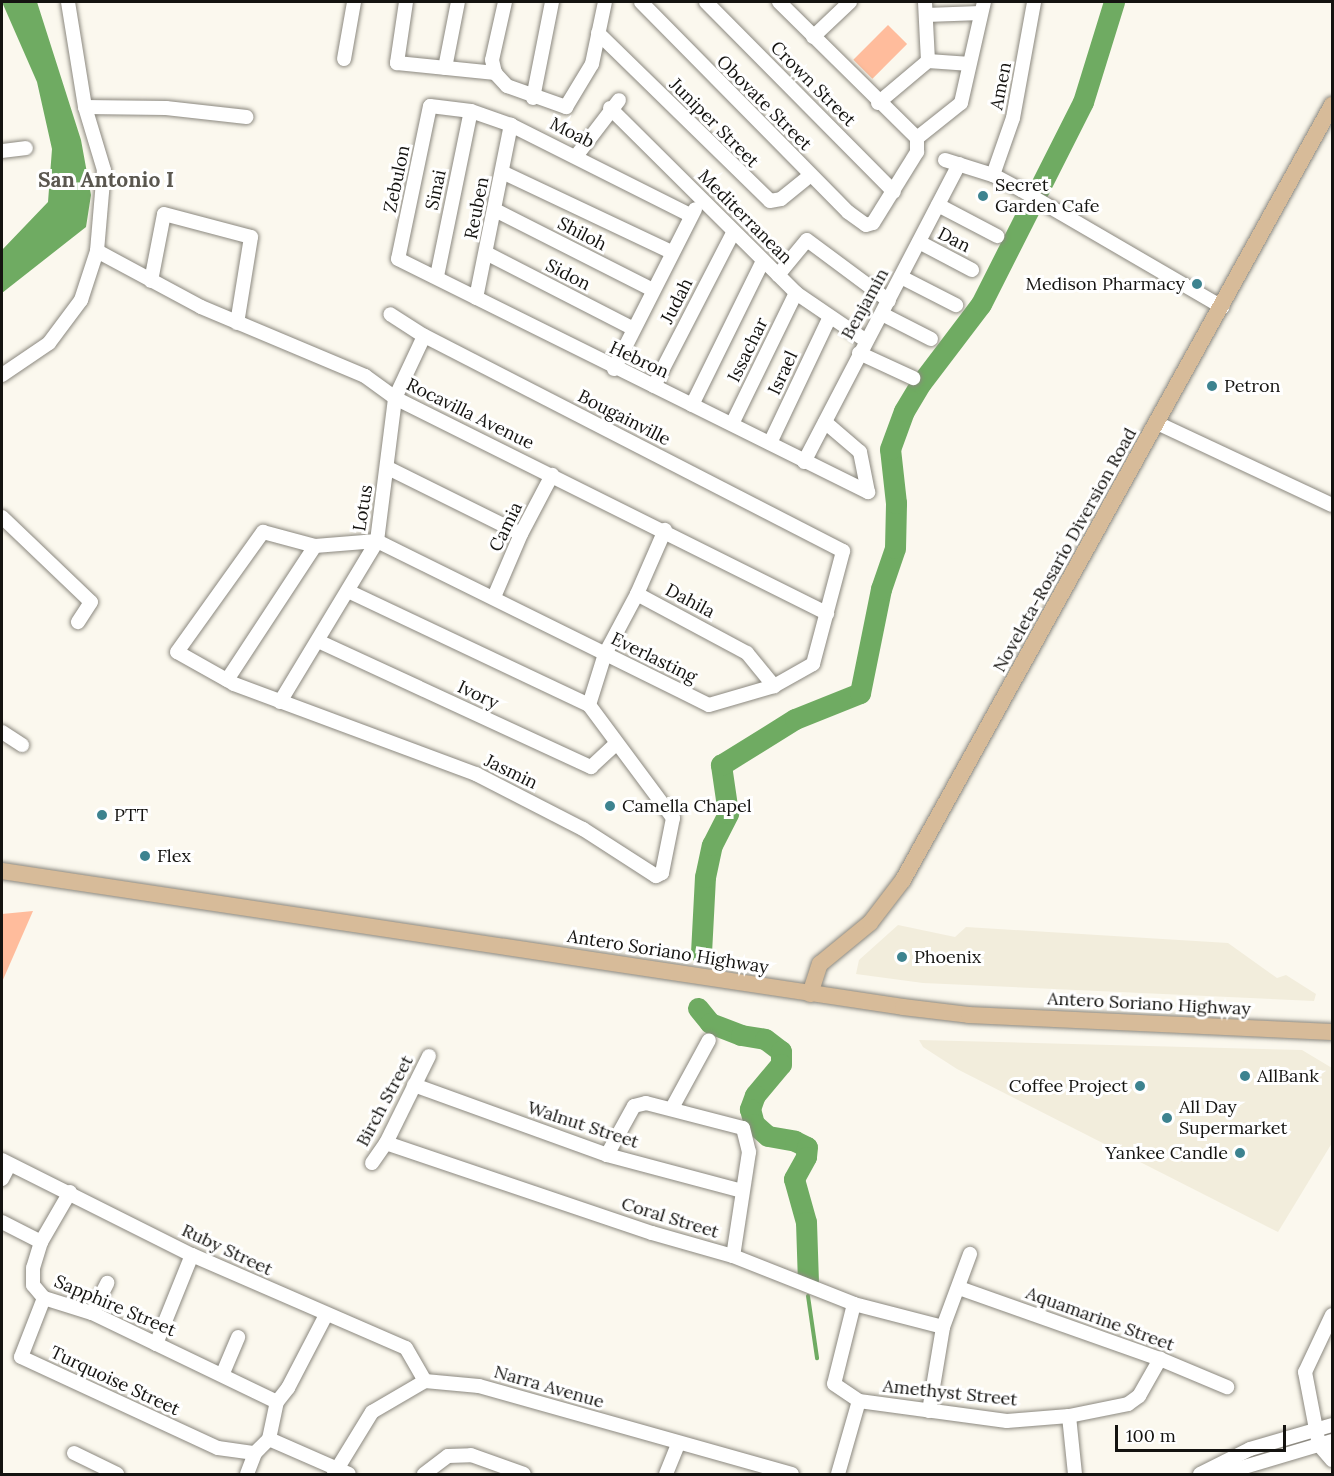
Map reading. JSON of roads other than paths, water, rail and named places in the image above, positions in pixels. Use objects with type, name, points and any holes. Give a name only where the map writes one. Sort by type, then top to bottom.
[{"type":"main road","name":"Noveleta-Rosario Diversion Road","points":[[810,994],[820,964],[870,923],[903,880],[1332,105]]},
{"type":"main road","name":"Antero Soriano Highway","points":[[2,871],[810,994],[969,1015],[1332,1032]]},
{"type":"street","points":[[2,375],[49,344],[81,300],[97,251],[104,170],[85,107],[68,2]]},
{"type":"street","points":[[344,59],[354,2]]},
{"type":"street","points":[[406,2],[397,63],[495,73]]},
{"type":"street","points":[[445,68],[458,2]]},
{"type":"street","points":[[505,2],[492,60],[495,73],[507,86],[533,98],[566,107],[592,64],[605,2]]},
{"type":"street","points":[[533,98],[552,2]]},
{"type":"street","name":"Obovate Street","points":[[640,2],[811,176],[866,225],[873,223],[894,192]]},
{"type":"street","name":"Crown Street","points":[[706,2],[894,192]]},
{"type":"street","points":[[783,2],[813,37],[878,103],[917,138],[917,152],[894,192]]},
{"type":"street","points":[[813,37],[850,2]]},
{"type":"street","name":"Amen","points":[[993,175],[1013,118],[1034,2]]},
{"type":"street","points":[[917,138],[961,103],[967,64],[983,7],[926,8],[928,61]]},
{"type":"street","name":"Juniper Street","points":[[598,33],[770,201],[781,199],[811,176]]},
{"type":"street","points":[[878,103],[928,61],[967,64]]},
{"type":"street","name":"Mediterranean","points":[[578,155],[614,104],[733,233],[796,293],[862,346],[913,378]]},
{"type":"street","name":"Moab","points":[[430,106],[471,111],[511,124],[578,155],[690,215]]},
{"type":"street","name":"Zebulon","points":[[398,259],[430,106]]},
{"type":"street","points":[[85,107],[166,108],[246,117]]},
{"type":"street","name":"Sinai","points":[[437,276],[471,111]]},
{"type":"street","name":"Reuben","points":[[476,298],[511,124]]},
{"type":"street","points":[[2,151],[27,148]]},
{"type":"street","name":"Benjamin","points":[[804,462],[862,346],[882,314],[938,205],[952,162],[993,175]]},
{"type":"street","points":[[502,172],[671,252]]},
{"type":"street","points":[[993,175],[1043,201],[1222,307]]},
{"type":"street","points":[[614,369],[690,215],[702,200]]},
{"type":"street","points":[[938,205],[997,237]]},
{"type":"street","name":"Shiloh","points":[[495,210],[652,290]]},
{"type":"street","points":[[152,281],[164,214],[251,237],[237,323]]},
{"type":"street","name":"Judah","points":[[654,387],[733,233]]},
{"type":"street","points":[[778,275],[807,240],[889,301]]},
{"type":"street","name":"Dan","points":[[919,242],[972,270]]},
{"type":"street","name":"Rocavilla Avenue","points":[[97,251],[237,323],[365,376],[396,398],[665,530],[827,613]]},
{"type":"street","name":"Sidon","points":[[486,253],[634,329]]},
{"type":"street","name":"Hebron","points":[[398,259],[437,276],[614,369],[732,424],[865,493],[869,489],[860,452],[825,422]]},
{"type":"street","points":[[692,405],[763,261]]},
{"type":"street","points":[[901,277],[956,305]]},
{"type":"street","name":"Issachar","points":[[732,424],[796,293]]},
{"type":"street","name":"Bougainville","points":[[390,314],[424,336],[843,551]]},
{"type":"street","points":[[882,314],[931,339]]},
{"type":"street","name":"Israel","points":[[770,443],[829,319]]},
{"type":"street","name":"Lotus","points":[[280,702],[350,592],[377,541],[396,398],[424,336]]},
{"type":"street","points":[[1157,423],[1332,505]]},
{"type":"street","points":[[388,468],[521,534]]},
{"type":"street","name":"Camia","points":[[494,597],[521,534],[552,475]]},
{"type":"street","points":[[2,517],[91,602],[78,622]]},
{"type":"street","points":[[637,594],[665,530]]},
{"type":"street","points":[[280,702],[227,680],[177,652],[263,532],[315,546],[377,541]]},
{"type":"street","name":"Everlasting","points":[[377,541],[709,705],[774,686],[813,664],[843,551]]},
{"type":"street","points":[[227,680],[315,546]]},
{"type":"street","points":[[350,592],[589,705],[616,744]]},
{"type":"street","name":"Dahila","points":[[589,705],[605,654],[637,594],[747,653],[774,686]]},
{"type":"street","name":"Ivory","points":[[318,641],[591,767],[616,744]]},
{"type":"street","name":"Jasmin","points":[[280,702],[476,774],[583,829],[656,876],[662,873],[673,818],[616,744]]},
{"type":"street","points":[[2,732],[22,745]]},
{"type":"street","points":[[672,1108],[709,1040]]},
{"type":"street","name":"Birch Street","points":[[372,1163],[386,1143],[429,1056]]},
{"type":"street","name":"Walnut Street","points":[[414,1085],[607,1155],[742,1191]]},
{"type":"street","points":[[607,1155],[634,1106],[646,1103],[743,1128],[749,1152],[733,1256]]},
{"type":"street","name":"Coral Street","points":[[386,1143],[652,1233],[733,1256],[854,1304],[943,1327]]},
{"type":"street","points":[[2,1179],[5,1162]]},
{"type":"street","name":"Ruby Street","points":[[5,1162],[70,1192],[192,1255],[406,1348],[425,1381]]},
{"type":"street","name":"Sapphire Street","points":[[70,1192],[41,1242],[33,1268],[33,1285],[44,1298],[92,1313],[223,1373],[277,1402]]},
{"type":"street","points":[[2,1222],[41,1242]]},
{"type":"street","points":[[929,1411],[943,1327],[970,1254]]},
{"type":"street","points":[[156,1344],[192,1255]]},
{"type":"street","points":[[92,1313],[107,1283]]},
{"type":"street","name":"Aquamarine Street","points":[[959,1288],[1160,1359],[1227,1387]]},
{"type":"street","name":"Turquoise Street","points":[[44,1298],[21,1357],[218,1448],[255,1453]]},
{"type":"street","name":"Amethyst Street","points":[[854,1304],[834,1384],[859,1401],[1007,1421],[1070,1416],[1128,1404],[1139,1396],[1160,1359]]},
{"type":"street","points":[[247,1474],[255,1453],[270,1439],[277,1402],[288,1388],[326,1315]]},
{"type":"street","points":[[1332,1315],[1305,1372],[1315,1429],[1326,1443],[1332,1460]]},
{"type":"street","points":[[223,1373],[238,1337]]},
{"type":"street","points":[[270,1439],[340,1473],[372,1412],[425,1381]]},
{"type":"street","name":"Narra Avenue","points":[[425,1381],[479,1386],[678,1444],[792,1474]]},
{"type":"street","points":[[838,1474],[859,1401]]},
{"type":"street","points":[[1070,1416],[1075,1474]]},
{"type":"street","points":[[1199,1474],[1250,1449],[1332,1425]]},
{"type":"street","points":[[1199,1474],[1224,1473],[1326,1443]]},
{"type":"street","points":[[666,1474],[678,1444]]},
{"type":"street","points":[[74,1454],[117,1474]]},
{"type":"street","points":[[424,1474],[448,1456],[471,1455],[524,1474]]},
{"type":"street","points":[[84,1474],[93,1463]]},
{"type":"waterway","points":[[1038,191],[1083,102],[1114,2]]},
{"type":"waterway","points":[[701,953],[705,877],[712,845],[728,813],[721,765],[795,719],[860,693],[881,589],[895,548],[896,503],[890,449],[904,411],[921,383],[981,304],[1031,205]]},
{"type":"waterway","points":[[698,1003],[698,1008]]},
{"type":"waterway","points":[[698,1008],[710,1023],[741,1035],[765,1039],[781,1051],[781,1064],[755,1095],[750,1109],[754,1124],[768,1136],[795,1141],[807,1147],[806,1157],[794,1179],[806,1222],[808,1281]]},
{"type":"waterway","points":[[808,1296],[817,1358]]},
{"type":"place","name":"Secret Garden Cafe","points":[[983,196]]},
{"type":"place","name":"Medison Pharmacy","points":[[1197,284]]},
{"type":"place","name":"Petron","points":[[1212,386]]},
{"type":"place","name":"Camella Chapel","points":[[610,806]]},
{"type":"place","name":"PTT","points":[[102,815]]},
{"type":"place","name":"Flex","points":[[145,856]]},
{"type":"place","name":"Phoenix","points":[[902,957]]},
{"type":"place","name":"AllBank","points":[[1245,1076]]},
{"type":"place","name":"Coffee Project","points":[[1140,1086]]},
{"type":"place","name":"All Day Supermarket","points":[[1167,1118]]},
{"type":"place","name":"Yankee Candle","points":[[1240,1153]]},
{"type":"district","name":"San Antonio I","points":[[106,180]]}]
